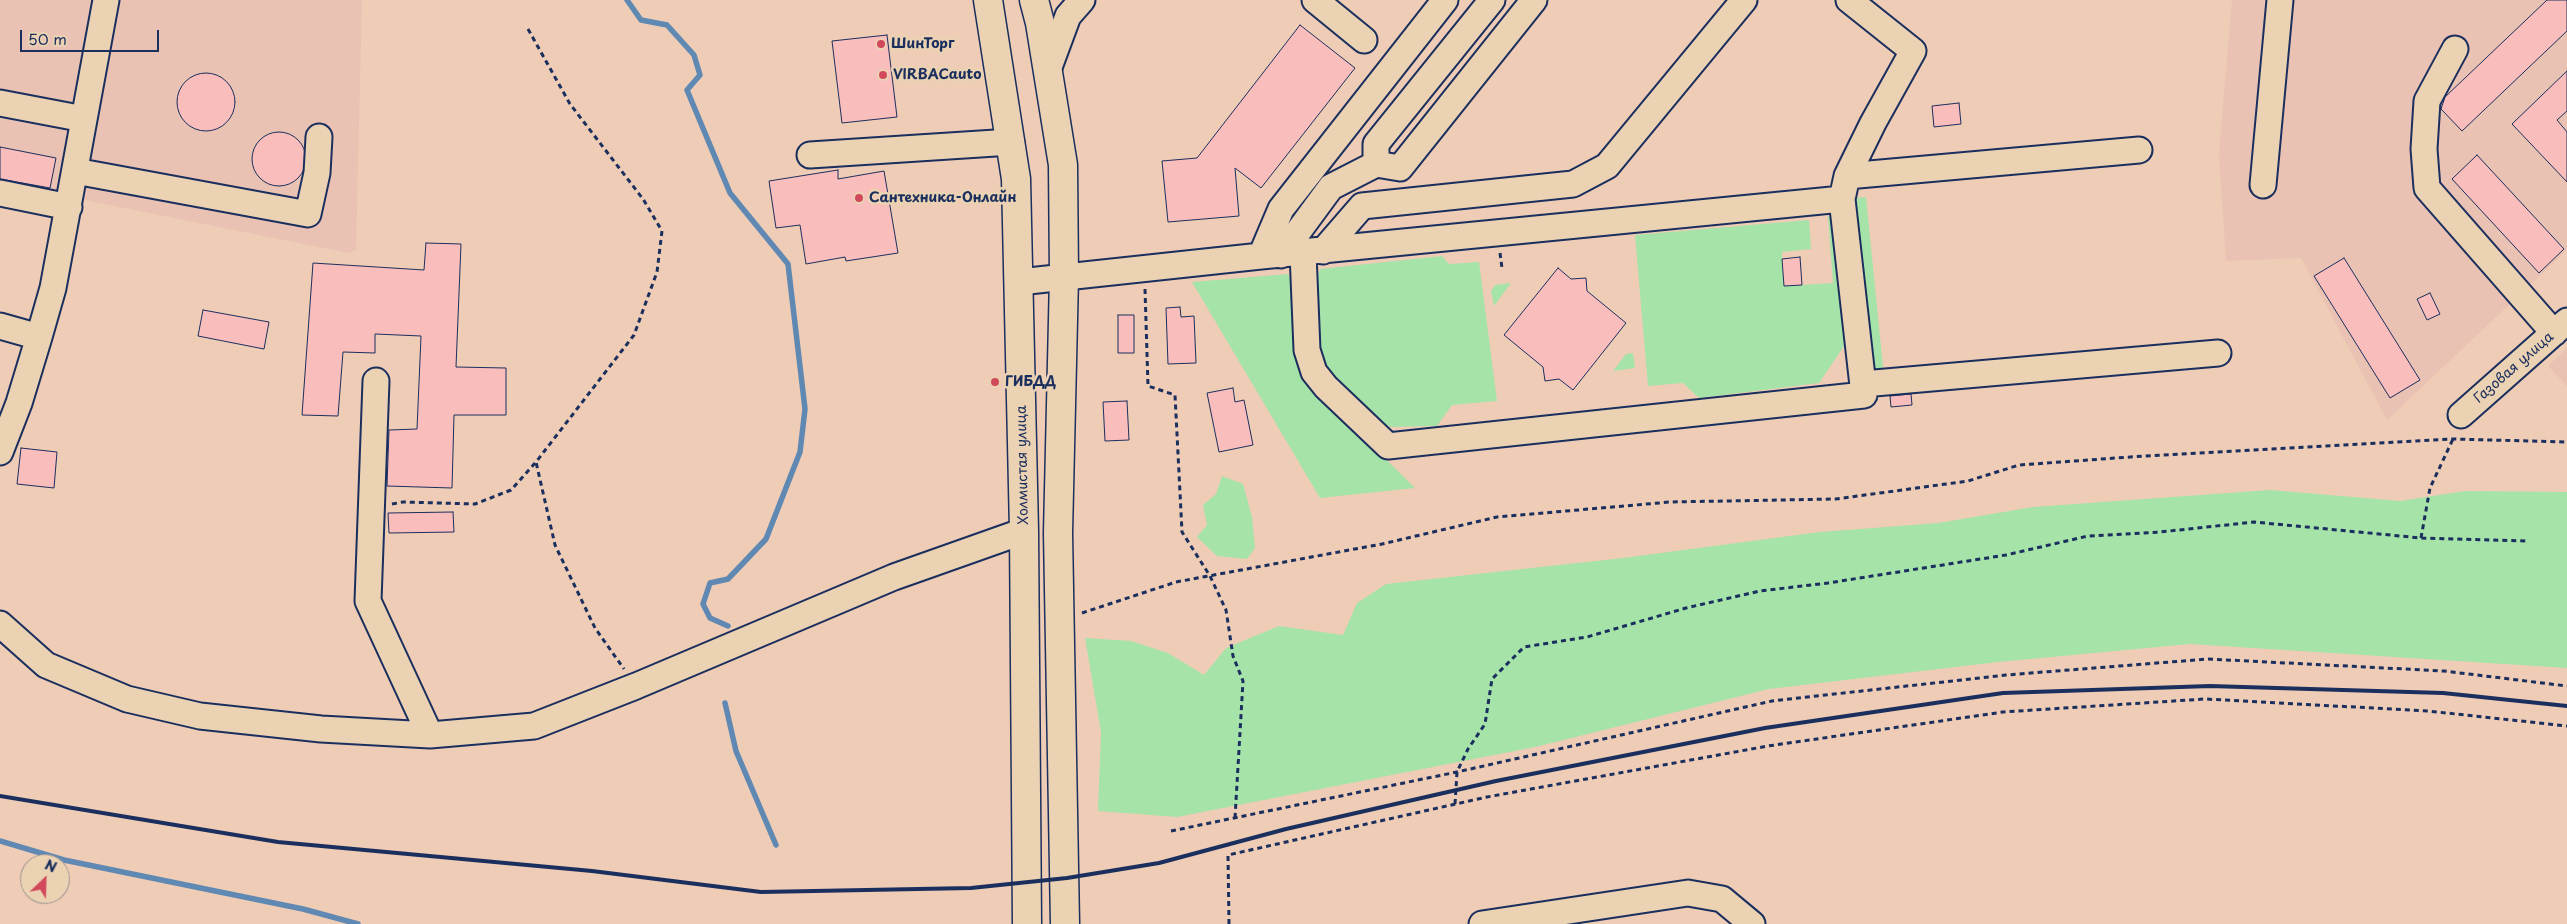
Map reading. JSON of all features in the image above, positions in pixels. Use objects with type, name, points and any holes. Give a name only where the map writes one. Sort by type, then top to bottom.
[{"type":"highway","name":"Холмистая улица","points":[[988,0],[1016,179],[1024,531],[1027,913]]},
{"type":"highway","points":[[1034,0],[1048,70],[1063,165],[1064,277],[1058,533],[1058,621],[1065,924]]},
{"type":"street","points":[[0,452],[19,402],[53,288],[106,0]]},
{"type":"street","points":[[1048,70],[1068,16],[1082,0]]},
{"type":"street","points":[[1315,0],[1364,40]]},
{"type":"street","points":[[1446,0],[1281,210],[1292,254],[1307,350],[1314,372],[1326,387],[1388,446],[1864,395],[1844,187],[1873,123],[1913,51],[1849,0]]},
{"type":"street","points":[[1376,164],[1376,144],[1492,0]]},
{"type":"street","points":[[1292,254],[1331,187],[1376,164],[1400,168],[1534,0]]},
{"type":"street","points":[[1292,254],[1362,206],[1574,184],[1607,166],[1744,0]]},
{"type":"street","points":[[2263,185],[2280,0]]},
{"type":"street","points":[[2455,50],[2427,101],[2424,149],[2427,188],[2561,327]]},
{"type":"street","points":[[0,103],[84,119]]},
{"type":"street","points":[[75,171],[308,214],[317,173],[319,137]]},
{"type":"street","points":[[810,155],[1010,142]]},
{"type":"street","points":[[1019,282],[1392,244],[2139,150]]},
{"type":"street","points":[[0,193],[68,207]]},
{"type":"street","points":[[0,326],[39,337]]},
{"type":"street","name":"Газовая улица","points":[[2461,415],[2561,327]]},
{"type":"street","points":[[1863,384],[2218,353]]},
{"type":"street","points":[[376,380],[368,601],[430,735]]},
{"type":"street","points":[[0,624],[46,665],[127,699],[200,716],[321,729],[430,735],[534,726],[636,686],[894,577],[1024,531]]},
{"type":"street","points":[[1482,924],[1688,893],[1722,899],[1752,924]]},
{"type":"path","points":[[371,508],[402,502],[475,504],[511,490],[536,462],[603,377],[634,334],[657,272],[662,231],[643,199],[570,104],[528,29]]},
{"type":"path","points":[[1145,268],[1148,386],[1175,395],[1182,532],[1210,576],[1226,610],[1233,656],[1243,681],[1236,818]]},
{"type":"path","points":[[2421,538],[2430,488],[2453,439],[2461,415]]},
{"type":"path","points":[[1058,621],[1176,582],[1382,544],[1497,516],[1670,502],[1836,499],[1968,482],[2019,465],[2313,445],[2453,439],[2567,442]]},
{"type":"path","points":[[536,462],[555,545],[595,628],[636,686]]},
{"type":"path","points":[[1455,804],[1457,772],[1485,724],[1492,679],[1524,647],[1587,637],[1686,608],[1760,591],[1828,583],[2006,555],[2088,536],[2160,532],[2254,522],[2421,538],[2527,541]]},
{"type":"path","points":[[1172,831],[1457,772],[1772,701],[2045,672],[2208,659],[2444,671],[2567,686]]},
{"type":"path","points":[[1230,924],[1228,855],[1455,804],[1768,746],[2003,712],[2205,699],[2428,711],[2567,726]]},
{"type":"shaded area","points":[[0,0],[362,0],[356,250],[348,253],[0,183]]},
{"type":"shaded area","points":[[2232,0],[2567,0],[2567,250],[2387,420],[2301,258],[2226,261],[2219,154]]},
{"type":"shaded area","points":[[2567,348],[2567,386],[2548,366]]},
{"type":"green space","points":[[1866,197],[1884,377],[1874,374],[1871,363],[1855,208],[1857,198]]},
{"type":"green space","points":[[1834,215],[1844,346],[1819,383],[1699,398],[1683,383],[1648,386],[1635,235],[1809,220],[1811,249],[1782,252],[1784,286],[1833,283],[1828,216]]},
{"type":"green space","points":[[1442,256],[1449,264],[1479,262],[1497,401],[1452,405],[1437,426],[1391,427],[1375,420],[1331,380],[1322,360],[1318,336],[1315,285],[1320,269]]},
{"type":"green space","points":[[1288,274],[1293,284],[1314,388],[1415,488],[1320,498],[1192,282]]},
{"type":"green space","points":[[1511,283],[1494,306],[1491,291],[1495,285]]},
{"type":"green space","points":[[1633,353],[1635,368],[1613,371],[1626,354]]},
{"type":"green space","points":[[1222,476],[1243,484],[1252,517],[1255,548],[1247,559],[1217,556],[1197,537],[1207,525],[1203,505],[1216,494]]},
{"type":"green space","points":[[2270,490],[2400,501],[2465,491],[2567,492],[2567,668],[2190,644],[1998,662],[1769,689],[1535,747],[1177,817],[1098,811],[1101,732],[1085,638],[1131,641],[1168,653],[1204,675],[1226,648],[1279,626],[1343,635],[1357,603],[1386,584],[1623,558],[1820,532],[1938,523],[2033,507]]},
{"type":"building","points":[[2547,0],[2567,0],[2567,31],[2462,131],[2441,109],[2445,97]]},
{"type":"building","points":[[1300,25],[1355,68],[1261,188],[1235,168],[1239,216],[1168,222],[1162,161],[1197,158]]},
{"type":"building","points":[[887,35],[897,117],[842,123],[832,41]]},
{"type":"building","points":[[2567,71],[2567,111],[2557,120],[2567,132],[2567,182],[2512,124]]},
{"type":"building","points":[[206,73],[217,75],[230,86],[235,102],[233,113],[222,126],[206,131],[195,129],[182,118],[177,102],[179,91],[190,78]]},
{"type":"building","points":[[1959,103],[1961,124],[1934,127],[1932,106]]},
{"type":"building","points":[[279,132],[289,134],[298,140],[304,149],[306,159],[304,169],[298,178],[289,184],[279,186],[269,184],[260,178],[254,169],[252,159],[254,149],[260,140],[269,134]]},
{"type":"building","points":[[0,147],[56,158],[50,188],[0,179]]},
{"type":"building","points":[[2477,155],[2564,249],[2539,273],[2452,179]]},
{"type":"building","points":[[838,170],[838,179],[884,171],[898,253],[846,261],[845,257],[806,264],[800,225],[776,228],[769,181]]},
{"type":"building","points":[[426,243],[461,244],[456,367],[506,368],[506,415],[454,415],[452,488],[387,486],[389,430],[417,429],[421,336],[375,334],[375,353],[343,352],[338,416],[302,415],[313,263],[424,270]]},
{"type":"building","points":[[1800,257],[1802,285],[1784,286],[1782,259]]},
{"type":"building","points":[[2344,258],[2420,380],[2390,398],[2314,276]]},
{"type":"building","points":[[1558,268],[1571,279],[1586,278],[1587,291],[1626,323],[1573,390],[1559,379],[1545,381],[1543,367],[1504,335]]},
{"type":"building","points":[[2430,293],[2440,314],[2427,320],[2417,299]]},
{"type":"building","points":[[1180,307],[1181,317],[1194,316],[1196,363],[1168,364],[1166,308]]},
{"type":"building","points":[[203,310],[269,322],[264,349],[198,336]]},
{"type":"building","points":[[1118,315],[1134,315],[1134,353],[1118,353]]},
{"type":"building","points":[[1233,388],[1235,402],[1244,400],[1253,445],[1219,452],[1207,393]]},
{"type":"building","points":[[1911,394],[1912,405],[1891,407],[1890,396]]},
{"type":"building","points":[[1127,401],[1129,440],[1105,441],[1103,402]]},
{"type":"building","points":[[21,448],[57,452],[54,488],[17,484]]},
{"type":"building","points":[[453,512],[454,532],[389,533],[388,513]]},
{"type":"waterway","points":[[627,0],[641,20],[667,25],[694,55],[700,75],[687,90],[730,193],[788,264],[805,409],[800,452],[766,539],[728,579],[710,583],[703,604],[710,618],[728,626]]},
{"type":"waterway","points":[[725,703],[736,751],[776,845]]},
{"type":"waterway","points":[[0,841],[64,860],[303,909],[358,924]]},
{"type":"railway","points":[[0,796],[278,842],[592,871],[761,892],[971,888],[1067,878],[1159,863],[1286,829],[1496,781],[1765,728],[2003,693],[2210,686],[2443,693],[2567,706]]},
{"type":"place","name":"ШинТорг","points":[[881,44]]},
{"type":"place","name":"VIRBACauto","points":[[883,75]]},
{"type":"place","name":"Сантехника-Онлайн","points":[[859,198]]},
{"type":"place","name":"ГИБДД","points":[[995,382]]}]
